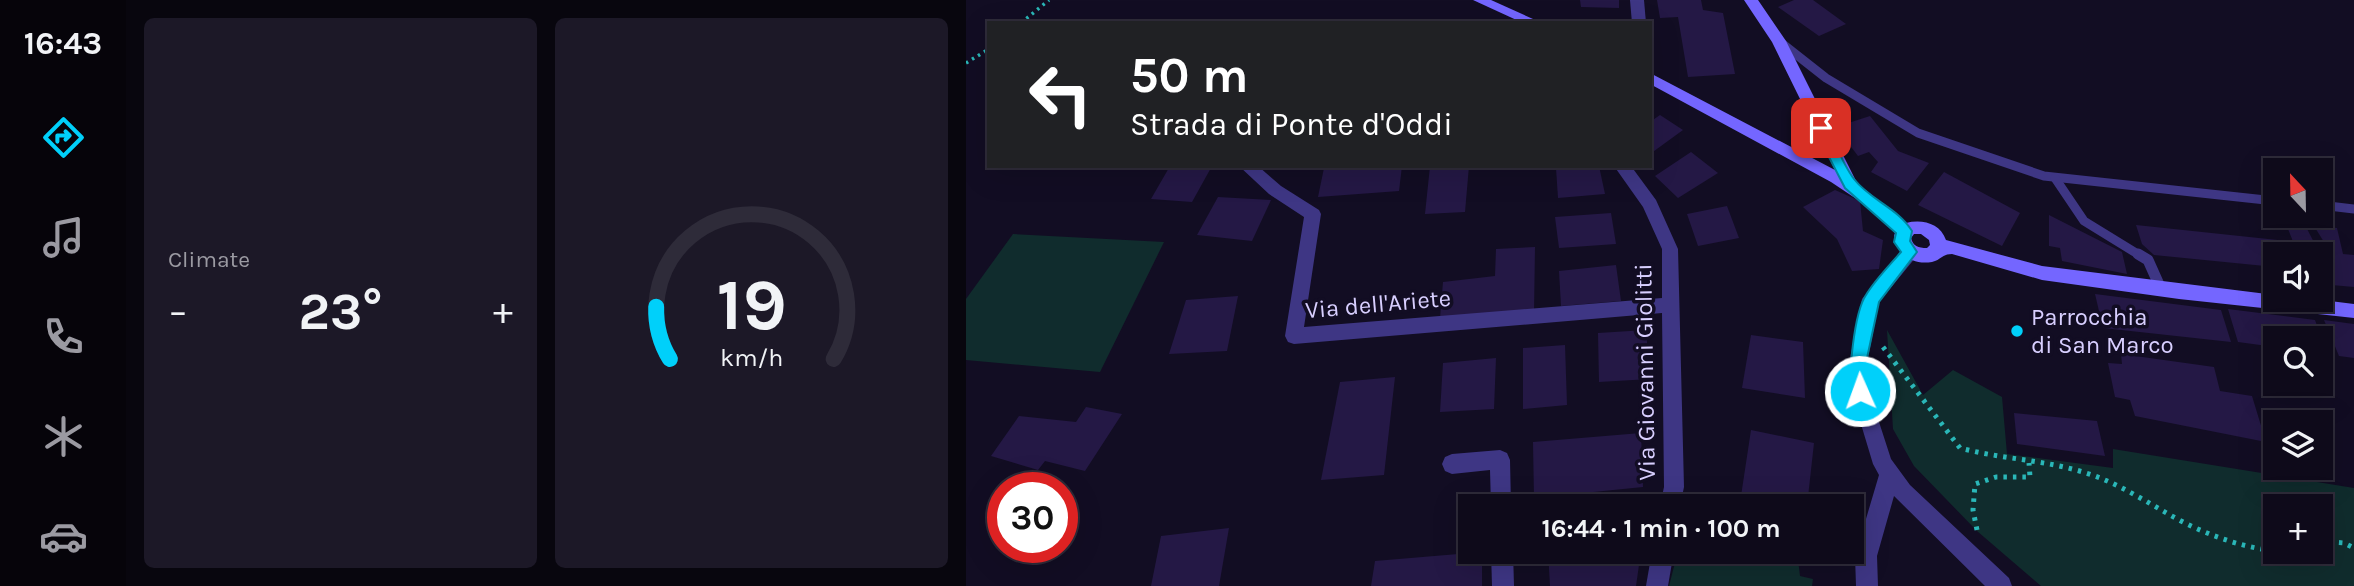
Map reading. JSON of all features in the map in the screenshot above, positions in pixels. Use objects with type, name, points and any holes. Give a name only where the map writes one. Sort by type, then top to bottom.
[{"type":"street","points":[[1480,0],[1530,21]]},
{"type":"street","points":[[1637,0],[1639,21]]},
{"type":"street","points":[[1751,0],[1779,41],[1850,184]]},
{"type":"street","points":[[1652,79],[1713,114],[1850,184],[1904,231]]},
{"type":"street","name":"Via dell'Ariete","points":[[1249,168],[1275,190],[1313,214],[1294,336],[1672,304]]},
{"type":"street","name":"Via Giovanni Giolitti","points":[[1623,168],[1650,204],[1670,249],[1673,494]]},
{"type":"street","points":[[1904,231],[1916,227],[1924,228],[1936,236],[1939,247]]},
{"type":"street","points":[[1904,231],[1902,242],[1910,252],[1924,256],[1931,255],[1939,247],[1952,247],[2042,273],[2354,311]]},
{"type":"street","points":[[1910,252],[1871,299],[1858,358],[1860,391],[1889,476],[2001,586]]},
{"type":"street","points":[[1452,464],[1500,460],[1501,494]]},
{"type":"street","points":[[1867,586],[1866,556],[1889,476]]},
{"type":"street","points":[[1502,564],[1503,586]]},
{"type":"street","points":[[1657,586],[1661,564]]},
{"type":"lane","points":[[1779,41],[1826,78],[1918,133],[2044,176],[2263,200]]},
{"type":"lane","points":[[2055,178],[2084,221],[2148,260],[2161,289]]},
{"type":"lane","points":[[2333,207],[2354,209]]},
{"type":"path","points":[[1023,21],[1049,0]]},
{"type":"path","points":[[966,63],[987,50]]},
{"type":"path","points":[[1865,328],[1887,351],[1940,425],[1961,448],[2084,472],[2124,487],[2182,521],[2231,543],[2263,551]]},
{"type":"path","points":[[1977,531],[1973,510],[1975,484],[1996,477],[2030,477],[2029,463]]},
{"type":"path","points":[[2333,542],[2344,542],[2354,548]]},
{"type":"green space","points":[[1013,234],[1164,242],[1100,372],[966,360],[966,299]]},
{"type":"green space","points":[[1887,330],[1923,395],[1953,370],[2002,397],[2007,454],[2113,468],[2113,449],[2263,473],[2263,480],[2305,480],[2354,488],[2354,586],[2041,586],[1977,531],[1914,466],[1893,429]]},
{"type":"green space","points":[[1675,564],[1799,564],[1800,576],[1813,579],[1812,586],[1669,586]]},
{"type":"building","points":[[1580,0],[1619,0],[1619,8],[1581,7]]},
{"type":"building","points":[[1657,0],[1701,0],[1703,10],[1723,13],[1735,74],[1688,77],[1678,17],[1660,18]]},
{"type":"building","points":[[1794,0],[1813,0],[1846,24],[1819,36],[1778,7]]},
{"type":"building","points":[[1660,115],[1683,130],[1652,153],[1652,121]]},
{"type":"building","points":[[1870,116],[1898,151],[1929,163],[1907,191],[1871,172],[1878,162],[1869,152],[1858,156],[1836,127]]},
{"type":"building","points":[[1691,152],[1718,173],[1678,198],[1655,176]]},
{"type":"building","points":[[1169,168],[1211,168],[1192,202],[1151,199]]},
{"type":"building","points":[[1324,168],[1402,168],[1399,191],[1318,197]]},
{"type":"building","points":[[1430,168],[1469,168],[1465,212],[1425,214]]},
{"type":"building","points":[[1556,168],[1599,168],[1605,194],[1558,198]]},
{"type":"building","points":[[1944,172],[2020,213],[2002,246],[1918,205]]},
{"type":"building","points":[[1835,190],[1860,201],[1863,231],[1883,240],[1879,269],[1852,271],[1837,239],[1803,207]]},
{"type":"building","points":[[1218,197],[1271,200],[1252,241],[1197,235]]},
{"type":"building","points":[[1727,206],[1739,238],[1698,246],[1687,214]]},
{"type":"building","points":[[1611,213],[1616,244],[1559,248],[1555,217]]},
{"type":"building","points":[[2049,215],[2122,252],[2127,274],[2062,261],[2060,248],[2049,246]]},
{"type":"building","points":[[2136,225],[2287,242],[2263,242],[2263,266],[2154,255],[2142,244]]},
{"type":"building","points":[[2288,228],[2307,228],[2314,242],[2293,242]]},
{"type":"building","points":[[2315,228],[2337,228],[2343,254],[2354,255],[2354,287],[2333,285],[2333,242],[2324,242]]},
{"type":"building","points":[[1535,247],[1534,313],[1440,318],[1443,282],[1495,276],[1496,249]]},
{"type":"building","points":[[1616,265],[1621,301],[1561,306],[1559,271]]},
{"type":"building","points":[[2095,294],[2221,310],[2231,342],[2103,328]]},
{"type":"building","points":[[1238,296],[1227,351],[1169,354],[1186,300]]},
{"type":"building","points":[[2228,309],[2315,320],[2317,326],[2263,326],[2263,345],[2238,342]]},
{"type":"building","points":[[2324,320],[2354,324],[2354,358],[2339,356],[2333,342],[2333,326],[2326,326]]},
{"type":"building","points":[[1646,330],[1650,379],[1599,382],[1598,333]]},
{"type":"building","points":[[1751,335],[1803,342],[1805,398],[1742,388]]},
{"type":"building","points":[[1565,345],[1567,405],[1523,409],[1523,348]]},
{"type":"building","points":[[2121,354],[2214,367],[2220,391],[2252,396],[2263,432],[2263,441],[2135,416],[2130,400],[2115,397],[2108,363],[2122,364]]},
{"type":"building","points":[[1496,358],[1494,409],[1440,412],[1443,363]]},
{"type":"building","points":[[1395,377],[1384,475],[1321,480],[1340,382]]},
{"type":"building","points":[[1086,407],[1122,414],[1085,471],[1045,461],[1038,470],[991,456],[1019,416],[1076,422]]},
{"type":"building","points":[[2014,413],[2097,421],[2105,456],[2017,444]]},
{"type":"building","points":[[1751,430],[1814,443],[1808,494],[1741,494]]},
{"type":"building","points":[[1641,433],[1643,487],[1574,494],[1534,494],[1533,442]]},
{"type":"building","points":[[1229,528],[1219,586],[1151,586],[1161,536]]},
{"type":"building","points":[[1458,554],[1458,564],[1482,564],[1482,586],[1371,586],[1375,561]]},
{"type":"building","points":[[1549,564],[1639,564],[1636,586],[1550,586]]},
{"type":"place","name":"Parrocchia di San Marco","points":[[2017,331]]},
{"type":"route","points":[[1821,128],[1850,184],[1904,231],[1902,242],[1910,252],[1871,299],[1858,358],[1860,391]]}]
